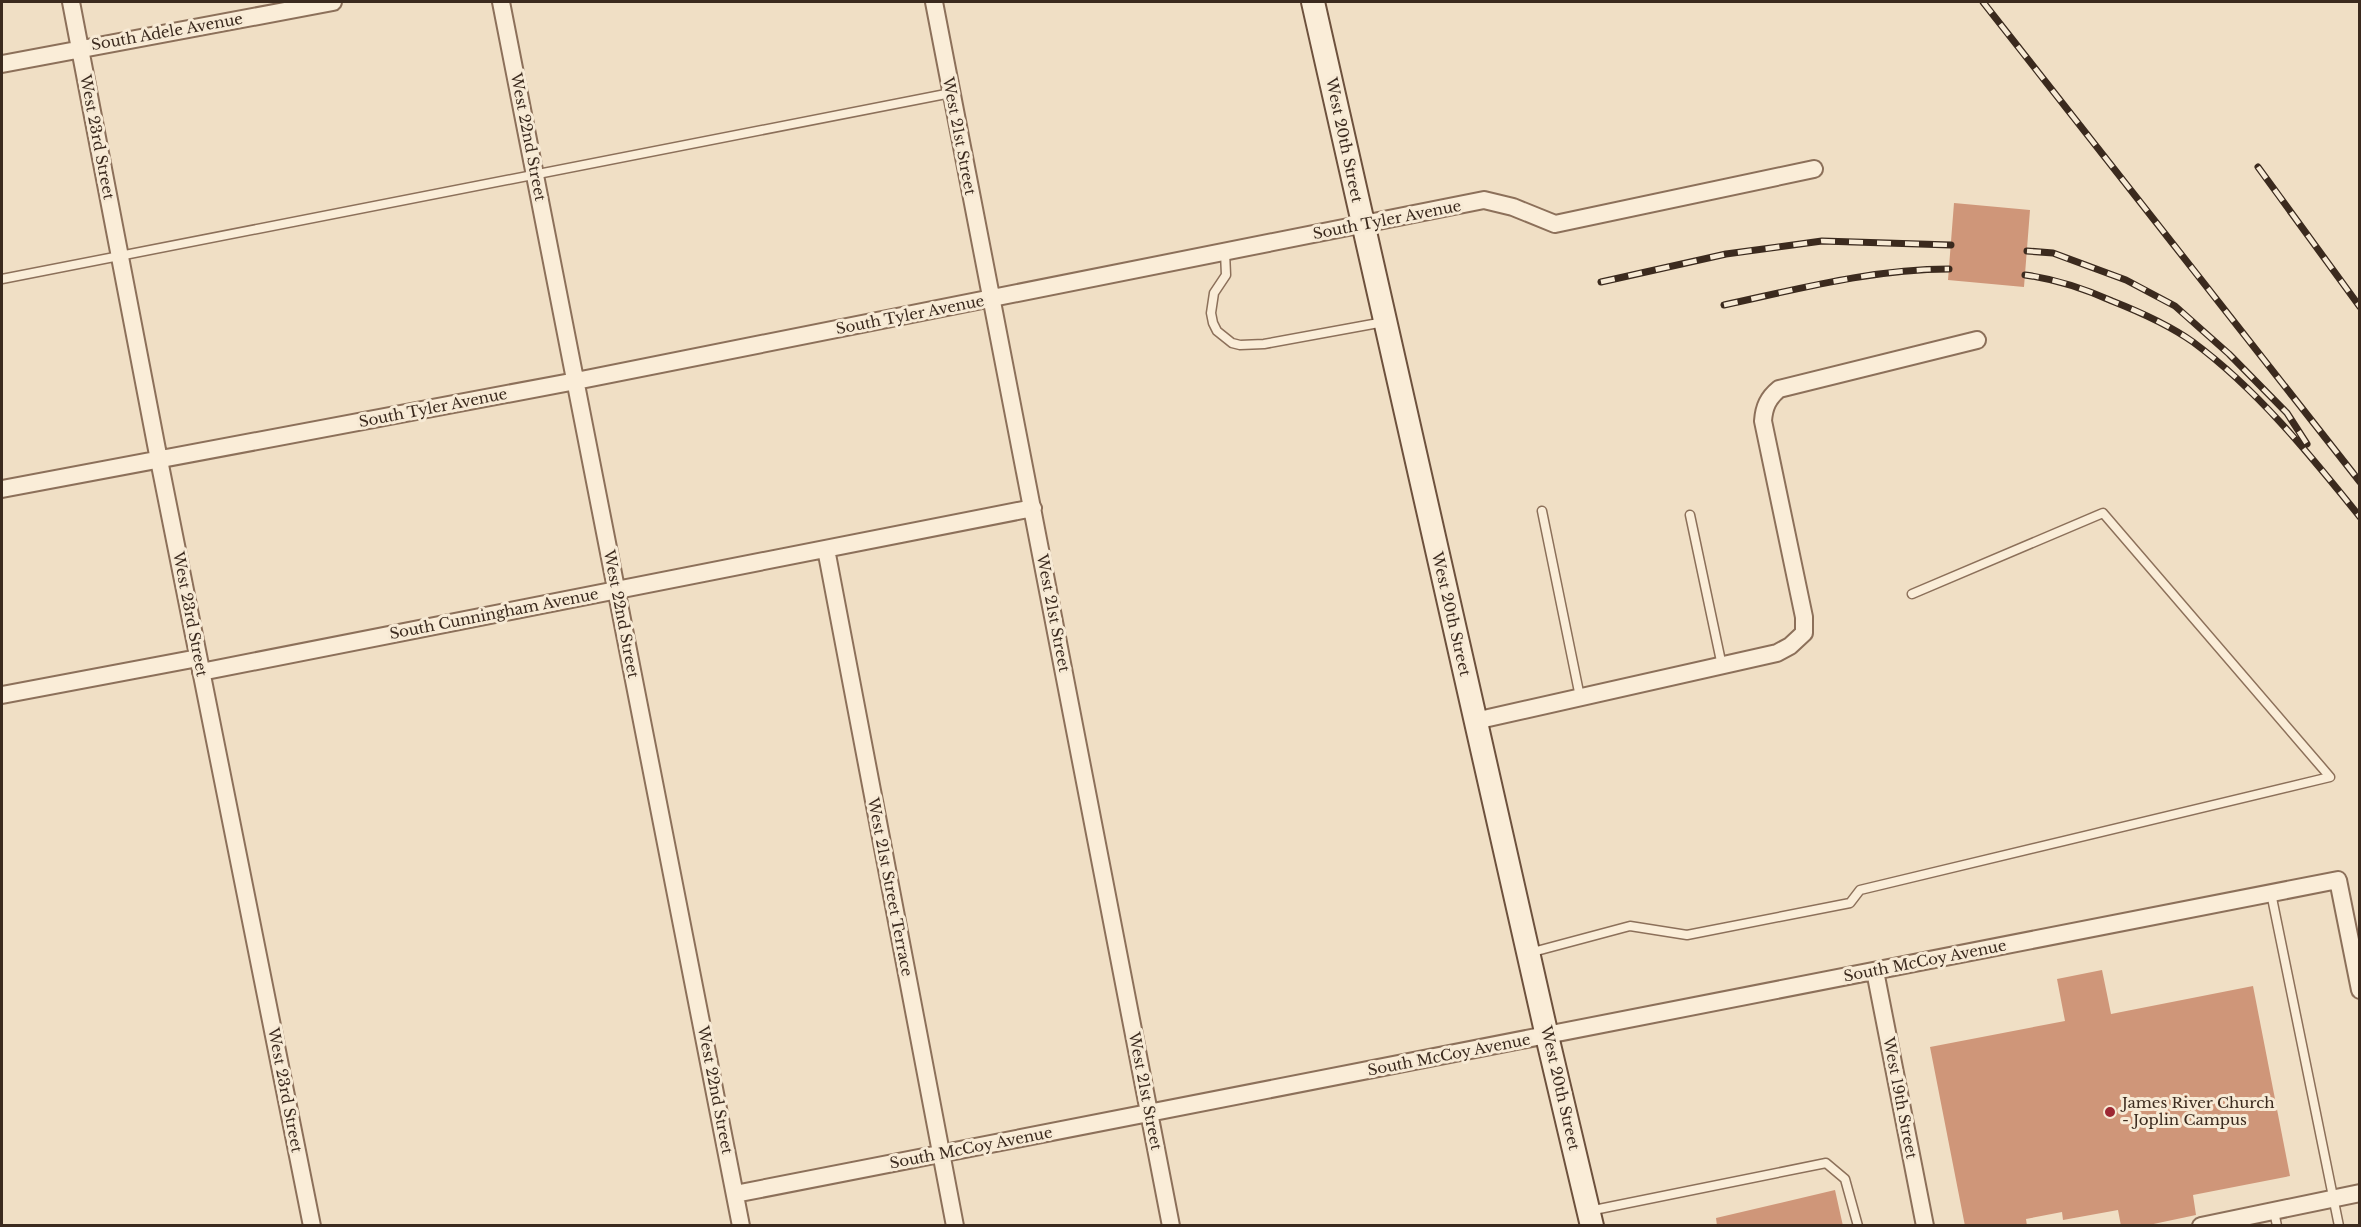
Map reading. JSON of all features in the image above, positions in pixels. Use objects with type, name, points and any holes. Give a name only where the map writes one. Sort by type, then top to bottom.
[{"type":"main road","name":"West 20th Street","points":[[1313,2],[1528,953],[1591,1218]]},
{"type":"street","name":"West 23rd Street","points":[[71,2],[159,460],[312,1226]]},
{"type":"street","name":"South Adele Avenue","points":[[2,64],[333,2]]},
{"type":"street","name":"West 22nd Street","points":[[501,2],[741,1226]]},
{"type":"street","name":"West 21st Street","points":[[934,2],[1171,1226]]},
{"type":"street","name":"South Tyler Avenue","points":[[2,489],[576,381],[1484,200],[1513,207],[1555,224],[1814,169]]},
{"type":"street","points":[[1475,721],[1777,653],[1790,646],[1804,633],[1804,617],[1763,421],[1763,411],[1772,395],[1779,390],[1977,340]]},
{"type":"street","name":"South Cunningham Avenue","points":[[2,695],[200,665],[616,589],[1033,508]]},
{"type":"street","name":"West 21st Street Terrace","points":[[826,549],[955,1226]]},
{"type":"street","name":"South McCoy Avenue","points":[[735,1194],[2338,880],[2360,990]]},
{"type":"street","name":"West 19th Street","points":[[1875,971],[1925,1226]]},
{"type":"street","points":[[2201,1226],[2275,1218],[2334,1198],[2360,1193]]},
{"type":"lane","points":[[2,279],[951,93]]},
{"type":"lane","points":[[1225,252],[1226,275],[1214,293],[1211,313],[1217,331],[1232,342],[1240,345],[1264,345],[1384,322]]},
{"type":"lane","points":[[1542,511],[1580,697]]},
{"type":"lane","points":[[1528,953],[1630,926],[1687,935],[1850,903],[1860,890],[2330,777],[2103,513],[1912,594]]},
{"type":"lane","points":[[1690,515],[1722,666]]},
{"type":"lane","points":[[2271,893],[2339,1226]]},
{"type":"lane","points":[[1591,1218],[1826,1163],[1845,1179],[1857,1226]]},
{"type":"building","points":[[1954,203],[2030,210],[2024,287],[1948,280]]},
{"type":"building","name":"James River Church - Joplin Campus","points":[[2102,970],[2111,1014],[2253,986],[2290,1176],[2193,1195],[2196,1215],[2144,1226],[2121,1226],[2118,1210],[2063,1220],[2062,1212],[2026,1219],[2027,1226],[1965,1226],[1930,1047],[2065,1021],[2057,979]]},
{"type":"building","points":[[1835,1190],[1843,1226],[1717,1226],[1716,1218]]},
{"type":"railway","points":[[1983,2],[2360,482]]},
{"type":"railway","points":[[2258,167],[2360,307]]},
{"type":"railway","points":[[1601,282],[1726,254],[1822,241],[1951,245]]},
{"type":"railway","points":[[2027,251],[2053,253],[2126,280],[2175,306],[2229,354],[2287,413],[2307,444]]},
{"type":"railway","points":[[1724,305],[1864,276],[1949,269]]},
{"type":"railway","points":[[2025,275],[2059,282],[2102,297],[2154,319],[2193,342],[2239,381],[2282,424],[2360,517]]},
{"type":"place","name":"James River Church - Joplin Campus","points":[[2110,1112]]}]
